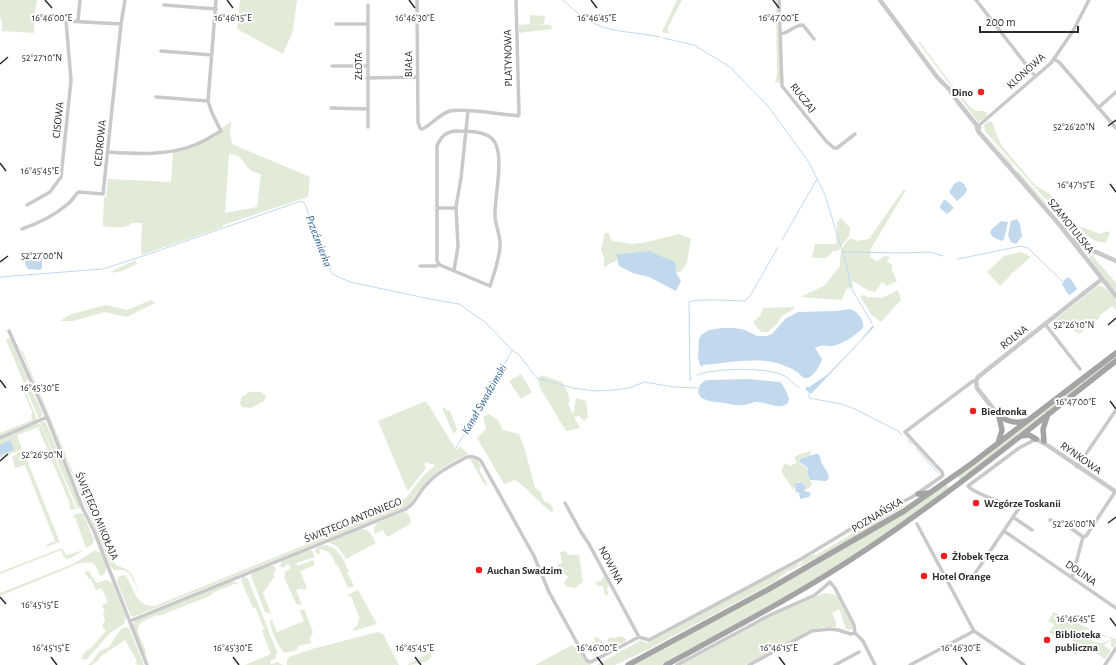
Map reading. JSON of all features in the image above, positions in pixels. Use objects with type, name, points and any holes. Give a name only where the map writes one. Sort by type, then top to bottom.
[{"type":"main road","name":"POZNAŃSKA","points":[[628,665],[769,589],[904,511],[992,449],[1116,353]]},
{"type":"main road","name":"POZNAŃSKA","points":[[666,665],[793,595],[850,560],[933,503],[1116,361]]},
{"type":"main road","points":[[1046,443],[1043,429],[1048,414]]},
{"type":"main road","points":[[999,416],[1008,422],[1016,423],[1026,421],[1035,416]]},
{"type":"main road","points":[[992,449],[999,441],[1002,433],[1002,426],[999,416]]},
{"type":"main road","points":[[1018,437],[1029,435],[1036,439]]},
{"type":"main road","points":[[918,494],[935,490]]},
{"type":"street","points":[[80,0],[78,20],[122,24]]},
{"type":"street","name":"CEDROWA","points":[[22,229],[54,216],[71,202],[79,192],[103,194],[125,0]]},
{"type":"street","points":[[108,152],[156,154],[175,151],[199,144],[221,131],[208,101],[216,0]]},
{"type":"street","name":"BIAŁA","points":[[417,0],[418,122],[420,128],[425,128],[432,121],[450,111],[468,111]]},
{"type":"street","name":"PLATYNOWA","points":[[468,111],[518,116],[519,114],[516,0]]},
{"type":"street","name":"RUCZAJ","points":[[779,0],[782,86],[826,141],[834,148],[838,148],[855,134]]},
{"type":"street","points":[[976,0],[1035,76]]},
{"type":"street","name":"KLONOWA","points":[[977,127],[1054,58],[1073,31],[1089,0]]},
{"type":"street","name":"SZAMOTULSKA","points":[[882,1],[947,91],[958,102],[977,127],[978,131],[996,150],[1066,233],[1116,296]]},
{"type":"street","points":[[164,5],[216,9]]},
{"type":"street","name":"ZŁOTA","points":[[368,5],[368,127]]},
{"type":"street","name":"CISOWA","points":[[27,204],[50,192],[61,177],[71,80],[66,21],[78,20]]},
{"type":"street","points":[[336,24],[367,24]]},
{"type":"street","points":[[780,34],[785,34],[798,25],[803,26],[814,39]]},
{"type":"street","points":[[161,51],[212,55]]},
{"type":"street","points":[[1054,58],[1116,128]]},
{"type":"street","points":[[332,66],[367,66]]},
{"type":"street","points":[[368,78],[417,77]]},
{"type":"street","points":[[1098,108],[1116,92]]},
{"type":"street","points":[[156,97],[208,101]]},
{"type":"street","points":[[331,108],[368,109]]},
{"type":"street","points":[[454,271],[458,246],[456,208],[461,178],[468,111]]},
{"type":"street","points":[[451,132],[466,132],[486,134],[494,140],[498,149],[498,187],[495,199],[500,246],[490,286],[439,264],[437,259],[437,146],[446,134],[451,132]]},
{"type":"street","points":[[436,208],[456,208]]},
{"type":"street","points":[[1066,233],[1085,247],[1116,261]]},
{"type":"street","points":[[420,266],[436,266],[439,264]]},
{"type":"street","name":"ROLNA","points":[[943,474],[905,432],[962,388],[973,381],[976,382],[979,376],[1102,279]]},
{"type":"street","points":[[1045,324],[1080,369]]},
{"type":"street","name":"ŚWIĘTEGO MIKOŁAJA","points":[[9,331],[47,417],[130,621]]},
{"type":"street","points":[[976,382],[977,388],[999,416]]},
{"type":"street","points":[[1077,467],[1116,410]]},
{"type":"street","points":[[0,438],[47,417]]},
{"type":"street","points":[[972,578],[1019,508],[987,496],[971,489],[968,486],[1019,448],[1036,439]]},
{"type":"street","name":"RYNKOWA","points":[[1036,439],[1046,443],[1077,467],[1116,492]]},
{"type":"street","name":"ŚWIĘTEGO ANTONIEGO","points":[[130,621],[406,509],[412,505],[422,488],[434,476],[467,457],[473,456],[481,461],[504,500],[534,556],[549,592],[586,661],[592,662],[639,637]]},
{"type":"street","name":"POZNAŃSKA","points":[[639,637],[649,640],[801,559],[859,524],[918,494],[943,474]]},
{"type":"street","points":[[1072,578],[1083,537],[1086,536],[1116,492]]},
{"type":"street","name":"NOWINA","points":[[565,503],[639,637]]},
{"type":"street","points":[[1013,517],[1032,530]]},
{"type":"street","points":[[1050,520],[1068,526],[1083,537]]},
{"type":"street","points":[[917,524],[974,631],[1024,665]]},
{"type":"street","name":"DOLINA","points":[[1004,531],[1116,608]]},
{"type":"street","points":[[677,665],[770,615],[815,595],[830,582],[835,588],[854,624],[856,633],[863,641],[876,665]]},
{"type":"street","points":[[130,621],[146,665]]},
{"type":"street","points":[[749,665],[812,631],[829,629],[856,633]]},
{"type":"street","points":[[910,665],[974,631]]},
{"type":"street","points":[[1111,665],[1106,664],[1116,648]]},
{"type":"street","points":[[835,665],[859,652]]},
{"type":"street","points":[[843,661],[845,665]]},
{"type":"green space","points":[[0,0],[37,0],[34,19],[34,33],[2,31]]},
{"type":"green space","points":[[240,0],[297,0],[293,31],[283,54],[237,29]]},
{"type":"green space","points":[[677,0],[682,0],[668,27],[668,32],[670,34],[662,32]]},
{"type":"green space","points":[[776,0],[781,83],[775,82],[777,75]]},
{"type":"green space","points":[[530,15],[545,16],[544,24],[530,24]]},
{"type":"green space","points":[[519,25],[551,25],[552,29],[519,33]]},
{"type":"green space","points":[[918,42],[920,42],[972,109],[984,111],[987,113],[987,116],[978,122]]},
{"type":"green space","points":[[989,121],[992,122],[1002,146],[1035,185],[1051,195],[1052,202],[1046,200],[985,131],[984,125]]},
{"type":"green space","points":[[231,122],[230,134],[232,144],[310,177],[308,197],[223,225],[223,227],[141,255],[142,223],[132,223],[122,227],[103,226],[104,197],[106,197],[108,179],[171,182],[173,152],[204,141],[222,131],[222,128]],"holes":[[[229,154],[238,156],[252,171],[261,175],[257,207],[225,213]]]},
{"type":"green space","points":[[985,133],[1014,167],[1011,165]]},
{"type":"green space","points":[[1015,168],[1045,202],[1049,203],[1045,204],[1018,174]]},
{"type":"green space","points":[[903,190],[906,190],[870,250],[870,257],[877,261],[885,256],[890,257],[887,261],[892,265],[892,271],[897,281],[887,286],[882,282],[875,292],[868,290],[852,281],[853,288],[846,289],[842,300],[800,297],[824,286],[840,266],[841,254],[845,244],[851,238],[856,241],[869,239]]},
{"type":"green space","points":[[841,218],[850,228],[849,236],[838,251],[833,251],[826,258],[812,258],[815,244],[836,244],[837,222]]},
{"type":"green space","points":[[1079,226],[1100,234],[1107,231],[1110,233],[1106,242],[1102,242],[1094,240]]},
{"type":"green space","points":[[605,233],[609,233],[610,238],[613,241],[632,244],[679,234],[691,239],[687,262],[682,271],[676,273],[674,262],[649,251],[616,254],[617,260],[604,267],[604,257],[601,250]]},
{"type":"green space","points":[[1021,252],[1031,257],[1010,275],[1000,286],[987,272],[1004,256]]},
{"type":"green space","points":[[1092,255],[1116,283],[1116,292],[1089,258]]},
{"type":"green space","points":[[136,260],[137,264],[127,269],[117,272],[110,272]]},
{"type":"green space","points":[[1098,286],[1106,288],[1113,295],[1116,300],[1116,310],[1112,306],[1100,315],[1099,319],[1079,334],[1060,321],[1054,324],[1052,322]]},
{"type":"green space","points":[[898,290],[901,300],[881,322],[871,314],[860,296],[864,295],[868,298],[882,298]]},
{"type":"green space","points":[[151,300],[155,303],[127,317],[105,312],[73,321],[60,321],[69,315],[105,305],[127,310]]},
{"type":"green space","points":[[794,307],[794,309],[782,316],[777,324],[768,332],[761,332],[753,322],[760,316],[763,308]]},
{"type":"green space","points":[[10,338],[28,379],[24,383],[6,340]]},
{"type":"green space","points":[[22,350],[92,518],[116,565],[126,569],[132,574],[140,594],[130,574],[124,570],[114,570],[111,567],[21,351]]},
{"type":"green space","points":[[1116,355],[1116,359],[960,480],[958,476]]},
{"type":"green space","points":[[521,374],[532,392],[521,399],[509,381]]},
{"type":"green space","points":[[541,375],[562,382],[567,391],[570,401],[568,403],[572,413],[574,411],[576,398],[586,401],[588,417],[584,421],[579,416],[574,417],[580,428],[566,431],[540,388],[538,379]]},
{"type":"green space","points":[[29,385],[42,412],[42,416],[39,419],[25,386]]},
{"type":"green space","points":[[24,388],[37,419],[0,436],[0,433],[32,420],[31,415],[33,414],[23,390],[21,390]]},
{"type":"green space","points":[[249,392],[261,392],[266,396],[264,401],[251,408],[242,407],[240,403],[242,397]]},
{"type":"green space","points":[[426,401],[455,448],[458,450],[460,446],[468,454],[449,464],[432,476],[406,507],[133,617],[131,616],[117,582],[119,576],[125,575],[139,600],[148,605],[155,606],[349,527],[368,515],[406,498],[423,476],[435,466],[434,464],[427,462],[424,464],[426,468],[408,491],[378,421]]},
{"type":"green space","points":[[444,407],[446,410],[450,411],[457,429],[456,432],[453,433],[442,408]]},
{"type":"green space","points":[[489,414],[498,420],[503,430],[519,434],[525,450],[535,488],[541,492],[545,502],[549,503],[553,508],[553,511],[551,512],[515,480],[504,484],[477,438],[486,429],[483,417]]},
{"type":"green space","points":[[40,422],[45,422],[47,425],[80,505],[80,508],[78,509]]},
{"type":"green space","points":[[38,423],[41,425],[76,509],[71,510],[69,506],[70,504],[38,427],[17,435],[22,449],[0,458],[0,439]]},
{"type":"green space","points":[[23,450],[61,545],[59,542],[47,547],[46,545],[55,541],[25,465],[15,468],[12,457]]},
{"type":"green space","points":[[811,451],[810,456],[799,459],[799,463],[808,469],[808,477],[812,483],[811,486],[806,490],[806,485],[800,481],[794,484],[794,491],[781,471],[785,463],[789,466],[797,463],[794,457]]},
{"type":"green space","points":[[470,459],[476,460],[480,464],[481,467],[479,469],[489,487],[487,484],[485,485]]},
{"type":"green space","points":[[946,484],[949,488],[928,504],[845,561],[807,584],[662,665],[631,665],[807,571],[879,528]]},
{"type":"green space","points":[[914,500],[846,543],[797,568],[803,562],[802,560],[814,554],[816,555],[859,530],[858,528],[895,507],[898,508]]},
{"type":"green space","points":[[404,512],[407,513],[411,520],[410,524],[387,537],[383,530],[375,534],[374,528],[377,523]]},
{"type":"green space","points":[[83,514],[94,540],[92,545],[86,548],[75,517],[73,518],[73,515]]},
{"type":"green space","points":[[360,529],[368,531],[376,543],[346,559],[338,547],[328,542]]},
{"type":"green space","points":[[325,545],[334,548],[340,555],[349,571],[347,572],[354,586],[348,588],[337,564],[336,565],[333,558],[334,557],[332,557],[328,551],[324,551],[322,549],[319,550],[321,553],[316,553],[315,550],[317,547]]},
{"type":"green space","points":[[62,548],[66,555],[84,550],[67,559],[64,557],[61,550],[0,574],[0,572]]},
{"type":"green space","points":[[95,550],[102,554],[105,563],[106,571],[102,576],[93,563],[80,563],[0,596],[0,593],[73,564]]},
{"type":"green space","points":[[309,550],[312,551],[315,557],[296,563],[298,566],[313,560],[315,565],[300,571],[307,588],[303,590],[302,588],[296,590],[302,605],[296,604],[284,577],[284,573],[291,568],[289,564],[282,568],[280,565],[282,561]]},
{"type":"green space","points":[[565,551],[569,555],[579,555],[583,582],[575,588],[565,586],[564,582],[568,577],[559,569],[557,565],[562,563],[560,552]]},
{"type":"green space","points":[[800,563],[796,568],[786,572],[776,581],[649,649],[615,665],[597,665],[641,640],[646,643],[795,564]]},
{"type":"green space","points":[[270,566],[274,566],[276,569],[273,574],[275,576],[263,593],[271,614],[265,612],[251,576],[252,573]]},
{"type":"green space","points":[[86,571],[90,572],[97,583],[106,580],[112,582],[126,617],[124,624],[110,633],[87,659],[84,660],[81,658],[87,650],[89,650],[106,631],[102,626],[105,620],[103,613],[105,611],[102,605],[107,603],[107,599],[101,588],[96,590],[91,579],[89,579],[85,573]]},
{"type":"green space","points":[[244,576],[248,579],[277,652],[276,658],[270,661],[271,664],[277,662],[283,665],[245,665],[271,654],[262,631],[264,629],[255,607],[253,608],[241,580]]},
{"type":"green space","points":[[604,576],[609,585],[607,588],[607,596],[605,595],[603,586],[598,586],[596,584],[596,582],[601,581]]},
{"type":"green space","points":[[232,581],[236,582],[239,584],[238,585],[237,583],[212,593],[212,595],[159,616],[158,615],[139,625],[138,632],[146,652],[145,655],[133,626],[135,620]]},
{"type":"green space","points":[[358,590],[377,624],[353,631],[358,625],[358,620],[360,619],[351,596],[348,595]]},
{"type":"green space","points":[[824,593],[837,596],[852,624],[852,629],[846,629],[839,609],[832,613],[836,622],[836,627],[823,627],[812,630],[745,665],[681,665],[781,611]]},
{"type":"green space","points":[[302,609],[305,611],[313,632],[310,638],[311,643],[298,646],[297,650],[285,653],[275,638],[270,621],[274,618],[272,620],[277,632],[304,621],[300,611]]},
{"type":"green space","points":[[1054,612],[1101,634],[1116,639],[1116,643],[1113,648],[1109,637],[1101,636],[1087,629],[1085,633],[1088,635],[1087,638],[1101,643],[1109,640],[1109,643],[1107,642],[1104,646],[1111,650],[1105,659],[1084,645],[1076,655],[1067,649],[1074,638],[1059,629],[1054,636],[1049,632],[1054,625],[1048,621]]},
{"type":"green space","points":[[126,627],[129,628],[144,665],[137,665],[135,662],[137,661],[125,640],[101,656],[99,658],[100,659],[92,665],[87,665],[90,664],[100,651],[109,647],[120,630]]},
{"type":"green space","points":[[378,632],[383,634],[399,665],[287,665],[287,660],[289,657],[312,649]]},
{"type":"green space","points":[[622,636],[626,639],[625,642],[611,647],[608,644],[608,639],[611,637],[614,638]]},
{"type":"green space","points":[[597,637],[604,643],[606,649],[598,652],[595,649],[588,650],[587,647],[595,641],[594,638]]},
{"type":"green space","points":[[572,645],[578,649],[588,663],[592,665],[535,665]]},
{"type":"green space","points":[[429,650],[431,651],[430,659],[413,665],[407,665],[430,652]]},
{"type":"water","points":[[959,181],[964,184],[967,189],[965,194],[957,201],[949,192],[954,184]]},
{"type":"water","points":[[944,200],[946,200],[954,208],[947,214],[940,208]]},
{"type":"water","points":[[1017,219],[1020,224],[1022,236],[1016,244],[1011,242],[1008,235],[1011,221]]},
{"type":"water","points":[[1001,221],[1008,222],[1004,239],[1002,241],[993,237],[990,233],[992,229]]},
{"type":"water","points":[[649,251],[675,262],[676,273],[681,281],[676,291],[649,277],[633,273],[619,266],[616,254]]},
{"type":"water","points":[[26,257],[42,257],[42,268],[40,270],[28,269],[26,266]]},
{"type":"water","points":[[1067,277],[1071,279],[1077,289],[1070,295],[1067,293],[1062,284]]},
{"type":"water","points":[[850,309],[860,316],[863,322],[863,328],[841,343],[833,346],[822,346],[815,348],[822,359],[814,373],[807,378],[787,367],[768,361],[740,361],[703,365],[701,367],[698,359],[699,339],[701,335],[709,330],[735,328],[745,330],[757,336],[766,336],[772,334],[785,319],[798,312]]},
{"type":"water","points":[[873,325],[874,327],[811,394],[806,390],[806,387],[809,387],[827,375],[859,342]]},
{"type":"water","points":[[750,379],[780,382],[789,398],[788,403],[780,406],[759,402],[735,405],[705,400],[699,394],[698,390],[704,381]]},
{"type":"water","points":[[10,440],[14,450],[0,455],[0,445]]},
{"type":"water","points":[[815,454],[820,456],[821,462],[827,472],[829,478],[826,481],[810,480],[808,476],[808,468],[799,462],[800,459]]},
{"type":"water","points":[[801,482],[806,486],[805,491],[811,493],[809,497],[800,499],[799,493],[796,492],[794,484]]},
{"type":"waterway","points":[[563,0],[577,13],[593,23],[617,31],[660,37]]},
{"type":"waterway","points":[[663,38],[694,45],[730,67],[768,106],[808,161],[825,195],[847,267],[851,288],[872,323]]},
{"type":"waterway","points":[[782,240],[817,179]]},
{"type":"waterway","name":"Przeźmierka","points":[[0,277],[103,269],[301,201],[305,204],[332,274],[350,282],[459,304],[485,322],[512,350],[519,355],[537,378],[573,388],[596,391],[629,388],[644,382],[674,387],[698,388]]},
{"type":"waterway","points":[[958,259],[1021,246],[1028,248],[1063,282]]},
{"type":"waterway","points":[[690,378],[689,302],[707,300],[745,301],[750,296],[778,247]]},
{"type":"waterway","points":[[843,252],[931,252],[943,256]]},
{"type":"waterway","name":"Kanał Swadzimski","points":[[456,448],[512,351]]},
{"type":"waterway","name":"Przeźmierka","points":[[697,375],[716,371],[740,369],[775,372],[788,378],[800,388]]},
{"type":"waterway","name":"Przeźmierka","points":[[690,381],[690,378],[692,378]]},
{"type":"waterway","name":"Przeźmierka","points":[[809,393],[809,398],[841,404],[855,409],[898,431],[902,435]]},
{"type":"waterway","name":"Przeźmierka","points":[[907,439],[913,445]]},
{"type":"waterway","name":"Przeźmierka","points":[[916,448],[938,473]]},
{"type":"place","name":"Dino","points":[[981,92]]},
{"type":"place","name":"Biedronka","points":[[973,411]]},
{"type":"place","name":"Wzgórze Toskanii","points":[[976,503]]},
{"type":"place","name":"Żłobek Tęcza","points":[[944,556]]},
{"type":"place","name":"Auchan Swadzim","points":[[479,570]]},
{"type":"place","name":"Hotel Orange","points":[[924,576]]},
{"type":"place","name":"Biblioteka publiczna","points":[[1047,640]]}]
